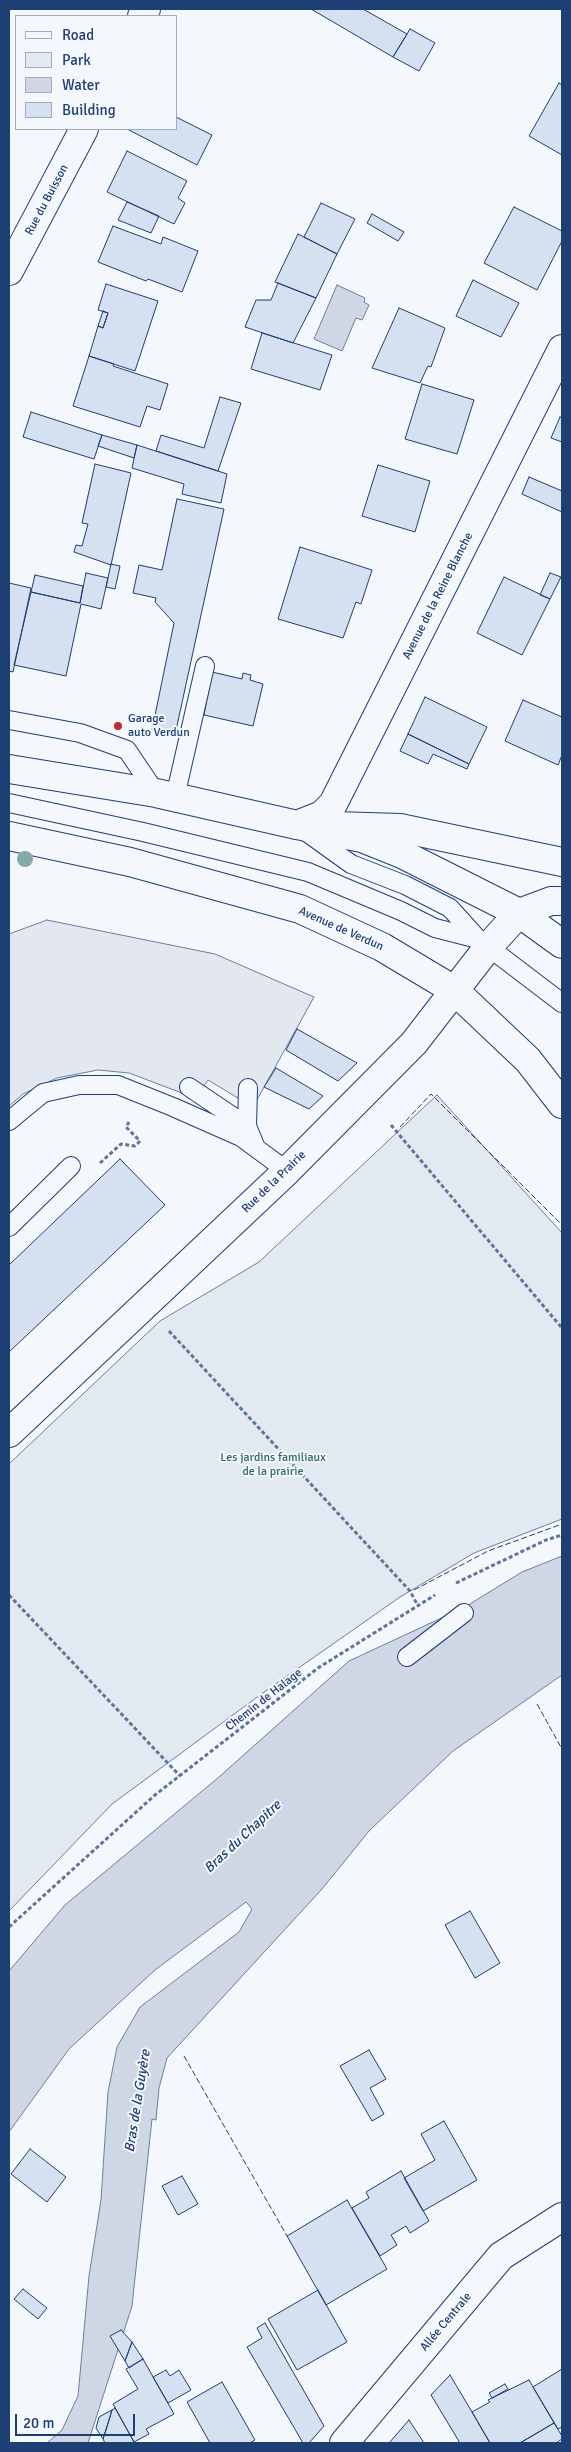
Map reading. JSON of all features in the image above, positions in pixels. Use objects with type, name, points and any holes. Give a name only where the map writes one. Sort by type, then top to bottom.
[{"type":"street","name":"Rue du Buisson","points":[[9,271],[83,130]]},
{"type":"street","name":"Avenue de la Reine Blanche","points":[[297,825],[322,815],[338,795],[562,349]]},
{"type":"street","points":[[9,769],[165,795],[362,838],[402,854],[519,913],[562,944]]},
{"type":"street","points":[[297,825],[400,828],[562,862]]},
{"type":"street","name":"Avenue de Verdun","points":[[9,836],[130,862],[300,909],[382,947],[454,990],[528,1060],[562,1104]]},
{"type":"street","points":[[519,913],[551,901],[562,901]]},
{"type":"street","name":"Rue de la Prairie","points":[[9,1433],[287,1170],[414,1043],[454,990],[483,943],[519,913]]},
{"type":"street","points":[[528,1060],[562,1082]]},
{"type":"street","name":"Allée Centrale","points":[[344,2443],[501,2256],[562,2217]]},
{"type":"lane","points":[[165,795],[205,666]]},
{"type":"lane","points":[[9,720],[80,733],[127,750],[165,795]]},
{"type":"lane","points":[[9,803],[143,832],[308,872],[401,911],[436,928],[483,943]]},
{"type":"lane","points":[[297,825],[350,864],[405,885],[450,908],[483,943],[562,1003]]},
{"type":"lane","points":[[9,1121],[43,1093],[80,1085],[118,1085],[232,1134],[287,1170]]},
{"type":"lane","points":[[189,1087],[247,1126]]},
{"type":"lane","points":[[248,1088],[247,1126],[256,1148]]},
{"type":"lane","points":[[9,1227],[71,1166]]},
{"type":"lane","points":[[407,1657],[464,1613]]},
{"type":"path","points":[[391,1125],[562,1328]]},
{"type":"path","points":[[121,1144],[135,1146],[140,1141],[134,1135]]},
{"type":"path","points":[[166,1328],[410,1591],[418,1604]]},
{"type":"path","points":[[453,1585],[546,1540],[562,1535]]},
{"type":"path","name":"Chemin de Halage","points":[[9,1927],[155,1795],[318,1668],[438,1593]]},
{"type":"path","points":[[9,1595],[180,1776]]},
{"type":"green space","name":"Les jardins familiaux de la prairie","points":[[437,1095],[562,1233],[562,1519],[474,1553],[400,1597],[260,1695],[112,1804],[9,1911],[9,1464],[160,1321],[259,1262]]},
{"type":"shaded area","points":[[47,920],[215,954],[314,997],[253,1107],[208,1080],[195,1098],[129,1073],[98,1070],[57,1078],[23,1094],[9,1106],[9,934]]},
{"type":"water","points":[[337,285],[365,298],[364,302],[369,305],[362,320],[356,318],[342,351],[314,339]]},
{"type":"water","points":[[562,1556],[562,1675],[453,1751],[369,1831],[322,1889],[167,2058],[159,2088],[156,2120],[152,2119],[132,2306],[88,2443],[47,2443],[62,2430],[78,2396],[89,2276],[101,2200],[108,2092],[117,2047],[140,2007],[239,1932],[252,1909],[246,1902],[155,1970],[69,2049],[9,2132],[9,1971],[65,1905],[219,1777],[349,1661],[465,1607],[522,1572]]},
{"type":"building","points":[[311,9],[363,9],[407,34],[393,57]]},
{"type":"building","points":[[410,29],[435,43],[419,71],[393,57]]},
{"type":"building","points":[[559,83],[562,85],[562,155],[529,136]]},
{"type":"building","points":[[178,118],[212,135],[197,165],[129,130],[178,130]]},
{"type":"building","points":[[127,151],[187,181],[178,198],[185,203],[174,224],[107,192]]},
{"type":"building","points":[[127,202],[159,216],[151,233],[118,220]]},
{"type":"building","points":[[321,203],[355,219],[337,254],[304,237]]},
{"type":"building","points":[[514,207],[562,231],[562,241],[537,290],[484,263]]},
{"type":"building","points":[[372,214],[404,232],[398,241],[367,223]]},
{"type":"building","points":[[113,226],[161,244],[163,237],[198,251],[182,292],[148,279],[146,281],[98,262]]},
{"type":"building","points":[[298,234],[337,254],[316,298],[275,282]]},
{"type":"building","points":[[473,280],[519,303],[501,337],[456,316]]},
{"type":"building","points":[[278,283],[316,298],[293,343],[245,327],[256,300],[271,300]]},
{"type":"building","points":[[106,284],[158,301],[135,371],[89,356],[98,326],[103,328],[108,313],[98,310]]},
{"type":"building","points":[[399,308],[445,328],[431,367],[428,366],[420,383],[372,368]]},
{"type":"building","points":[[103,311],[108,313],[103,328],[98,326]]},
{"type":"building","points":[[262,333],[332,355],[320,390],[251,369]]},
{"type":"building","points":[[89,356],[168,384],[160,410],[147,406],[140,427],[73,406]]},
{"type":"building","points":[[422,384],[474,400],[457,454],[405,439]]},
{"type":"building","points":[[220,397],[241,403],[218,471],[156,451],[161,435],[204,448]]},
{"type":"building","points":[[31,412],[102,435],[94,459],[23,437]]},
{"type":"building","points":[[560,417],[562,418],[562,442],[551,438]]},
{"type":"building","points":[[102,435],[137,445],[134,458],[98,446]]},
{"type":"building","points":[[137,445],[227,474],[221,503],[182,494],[184,484],[132,468]]},
{"type":"building","points":[[95,464],[131,473],[111,565],[74,552],[76,545],[82,546],[88,524],[82,523]]},
{"type":"building","points":[[378,465],[430,481],[415,532],[362,516]]},
{"type":"building","points":[[529,477],[562,491],[562,512],[522,494]]},
{"type":"building","points":[[177,499],[224,509],[175,735],[152,730],[174,623],[155,602],[156,598],[133,593],[139,565],[162,570]]},
{"type":"building","points":[[300,547],[372,570],[361,604],[356,602],[343,638],[278,619]]},
{"type":"building","points":[[111,564],[120,566],[115,589],[106,587]]},
{"type":"building","points":[[86,573],[108,578],[101,609],[81,604],[66,676],[14,665],[31,592],[80,603]]},
{"type":"building","points":[[550,573],[561,577],[550,599],[540,595]]},
{"type":"building","points":[[35,575],[83,586],[80,603],[31,592]]},
{"type":"building","points":[[504,577],[550,599],[522,655],[477,633]]},
{"type":"building","points":[[9,583],[31,588],[13,672],[9,671]]},
{"type":"building","points":[[212,672],[242,679],[243,673],[251,675],[250,680],[263,684],[253,726],[204,715]]},
{"type":"building","points":[[425,697],[487,727],[469,764],[408,734]]},
{"type":"building","points":[[523,700],[562,717],[562,755],[558,765],[505,741]]},
{"type":"building","points":[[408,734],[469,764],[467,769],[433,754],[428,764],[400,751]]},
{"type":"building","points":[[297,1029],[357,1063],[338,1081],[286,1050]]},
{"type":"building","points":[[276,1068],[323,1096],[309,1109],[264,1087]]},
{"type":"building","points":[[120,1159],[165,1205],[9,1352],[9,1265]]},
{"type":"building","points":[[470,1911],[500,1963],[475,1978],[445,1925]]},
{"type":"building","points":[[369,2050],[386,2079],[370,2088],[384,2114],[372,2121],[340,2066]]},
{"type":"building","points":[[444,2121],[477,2180],[423,2211],[404,2178],[435,2160],[421,2134]]},
{"type":"building","points":[[30,2149],[66,2177],[47,2202],[11,2174]]},
{"type":"building","points":[[401,2171],[429,2221],[410,2233],[406,2226],[391,2235],[397,2245],[380,2256],[352,2208],[369,2198],[366,2192]]},
{"type":"building","points":[[182,2176],[198,2204],[178,2215],[162,2186]]},
{"type":"building","points":[[347,2200],[387,2269],[326,2305],[287,2236]]},
{"type":"building","points":[[23,2289],[47,2308],[38,2319],[14,2299]]},
{"type":"building","points":[[318,2290],[347,2342],[297,2370],[268,2319]]},
{"type":"building","points":[[265,2323],[324,2426],[309,2443],[303,2443],[247,2347],[262,2338],[257,2328]]},
{"type":"building","points":[[121,2330],[132,2342],[125,2361],[110,2336]]},
{"type":"building","points":[[132,2342],[143,2359],[129,2368],[125,2361]]},
{"type":"building","points":[[143,2359],[174,2414],[146,2429],[149,2434],[134,2442],[113,2404],[138,2389],[126,2369]]},
{"type":"building","points":[[562,2369],[562,2427],[558,2429],[533,2387]]},
{"type":"building","points":[[166,2370],[170,2376],[179,2370],[191,2390],[168,2403],[153,2377]]},
{"type":"building","points":[[450,2375],[490,2443],[460,2443],[431,2395]]},
{"type":"building","points":[[529,2380],[554,2423],[520,2443],[490,2443],[472,2412],[490,2402],[488,2400]]},
{"type":"building","points":[[222,2382],[255,2440],[250,2443],[210,2443],[187,2402]]},
{"type":"building","points":[[505,2384],[508,2389],[492,2398],[489,2393]]},
{"type":"building","points":[[115,2408],[135,2443],[105,2443],[103,2439],[112,2410]]},
{"type":"building","points":[[112,2410],[103,2439],[96,2428],[99,2417]]},
{"type":"building","points":[[409,2420],[424,2443],[389,2443]]},
{"type":"building","points":[[554,2423],[562,2436],[562,2439],[556,2443],[520,2443]]},
{"type":"fence","points":[[400,1127],[431,1094],[562,1225]]},
{"type":"fence","points":[[414,1590],[488,1551],[562,1524]]},
{"type":"fence","points":[[537,1704],[562,1749]]},
{"type":"fence","points":[[184,2056],[287,2236]]},
{"type":"place","name":"Garage auto Verdun","points":[[118,726]]},
{"type":"water label","name":"Bras du Chapitre","points":[[243,1837]]},
{"type":"water label","name":"Bras de la Guyère","points":[[138,2101]]}]
